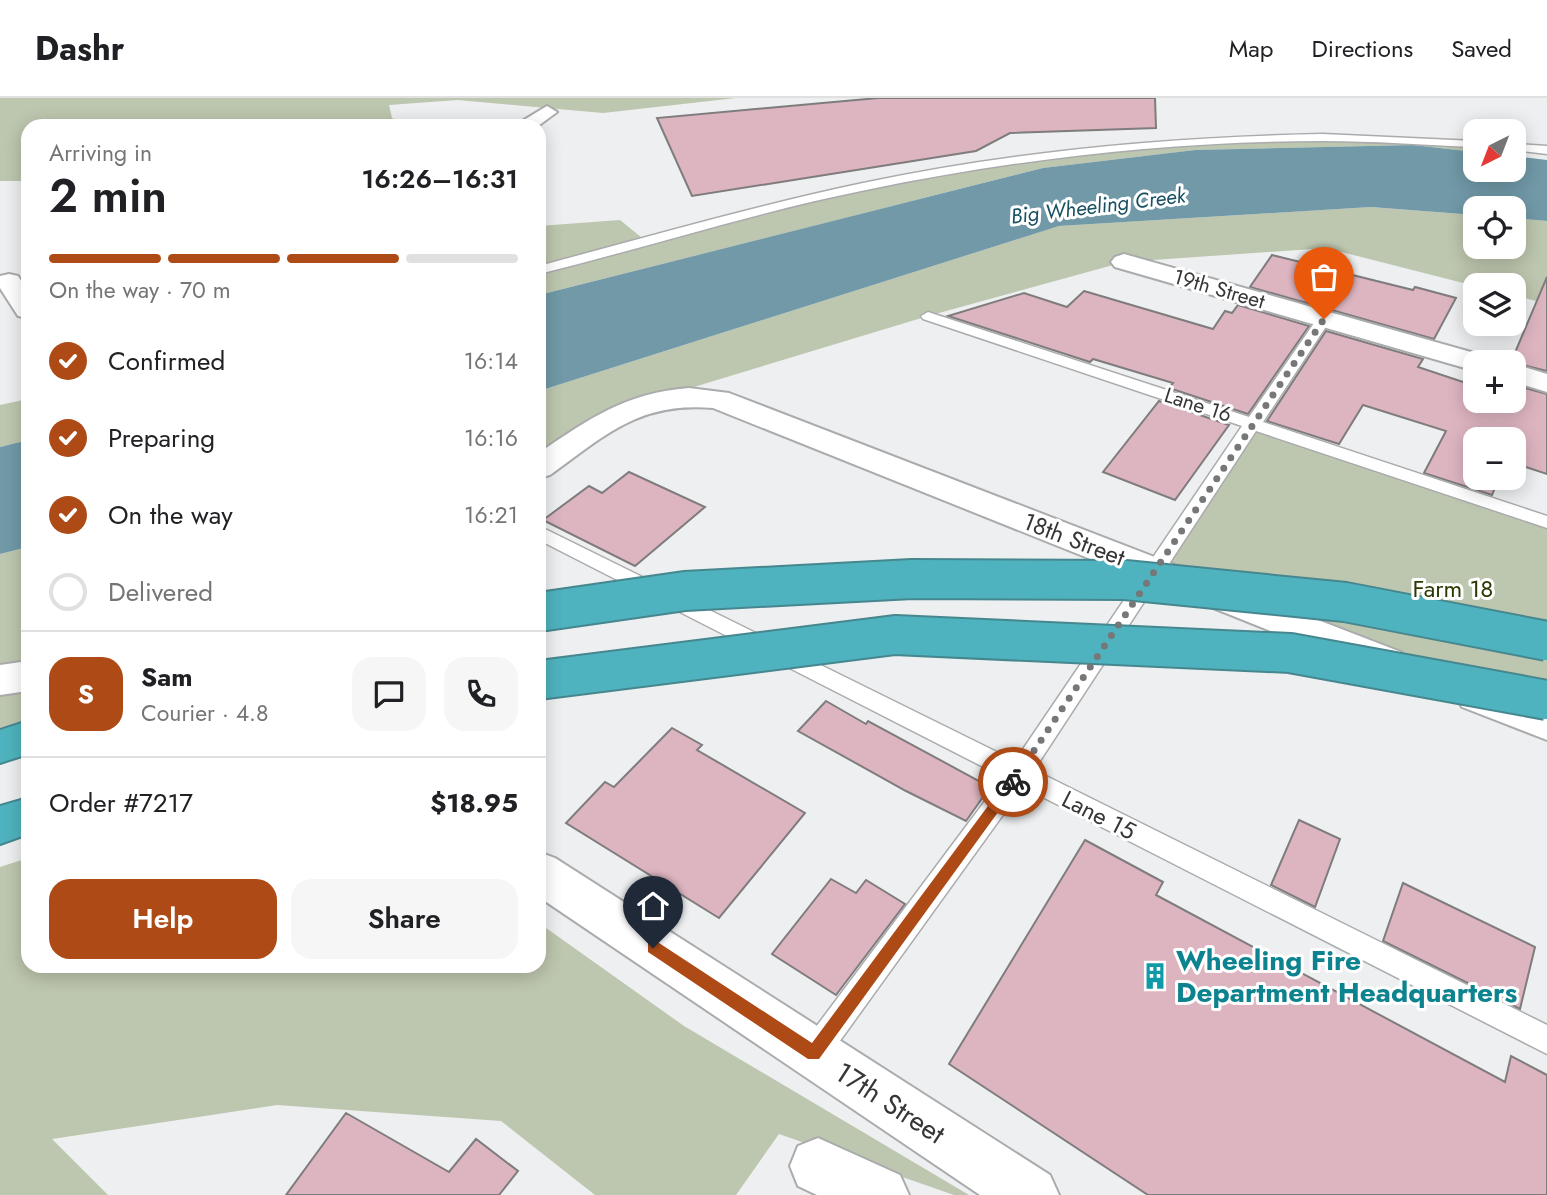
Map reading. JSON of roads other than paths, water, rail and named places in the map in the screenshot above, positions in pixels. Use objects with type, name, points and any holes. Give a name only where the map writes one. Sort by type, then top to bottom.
[{"type":"highway","points":[[546,611],[685,592],[899,579],[1125,580],[1345,602],[1547,641]]},
{"type":"highway","points":[[546,679],[895,635],[1290,653],[1547,700]]},
{"type":"highway","points":[[0,747],[21,740]]},
{"type":"highway","points":[[0,825],[21,818]]},
{"type":"street","points":[[536,119],[547,112]]},
{"type":"street","name":"19th Street","points":[[1124,262],[1463,359]]},
{"type":"street","points":[[12,281],[21,297]]},
{"type":"street","points":[[0,316],[21,312]]},
{"type":"street","points":[[1526,377],[1547,383]]},
{"type":"street","name":"18th Street","points":[[546,463],[628,407],[655,399],[688,395],[718,399],[1547,724]]},
{"type":"street","points":[[0,680],[21,677]]},
{"type":"street","name":"17th Street","points":[[546,877],[1030,1195]]},
{"type":"street","points":[[818,1166],[880,1195]]},
{"type":"lane","points":[[546,268],[866,186],[1082,150],[1317,136],[1463,143]]},
{"type":"lane","points":[[1526,148],[1547,150]]},
{"type":"lane","name":"Lane 16","points":[[928,316],[1547,522]]},
{"type":"lane","points":[[814,1053],[1019,774],[1153,570],[1324,319]]},
{"type":"lane","name":"Lane 15","points":[[546,536],[1547,1041]]},
{"type":"water","name":"Big Wheeling Creek","points":[[1413,145],[1463,151],[1463,182],[1526,182],[1526,157],[1547,160],[1547,221],[1526,219],[1526,196],[1463,196],[1463,214],[1371,207],[1059,226],[546,389],[546,293],[1043,168],[1195,150]]},
{"type":"water","points":[[21,442],[21,549],[0,554],[0,447]]},
{"type":"place","name":"Wheeling Fire Department Headquarters","points":[[1155,976]]},
{"type":"park label","name":"Farm 18","points":[[1453,588]]}]
